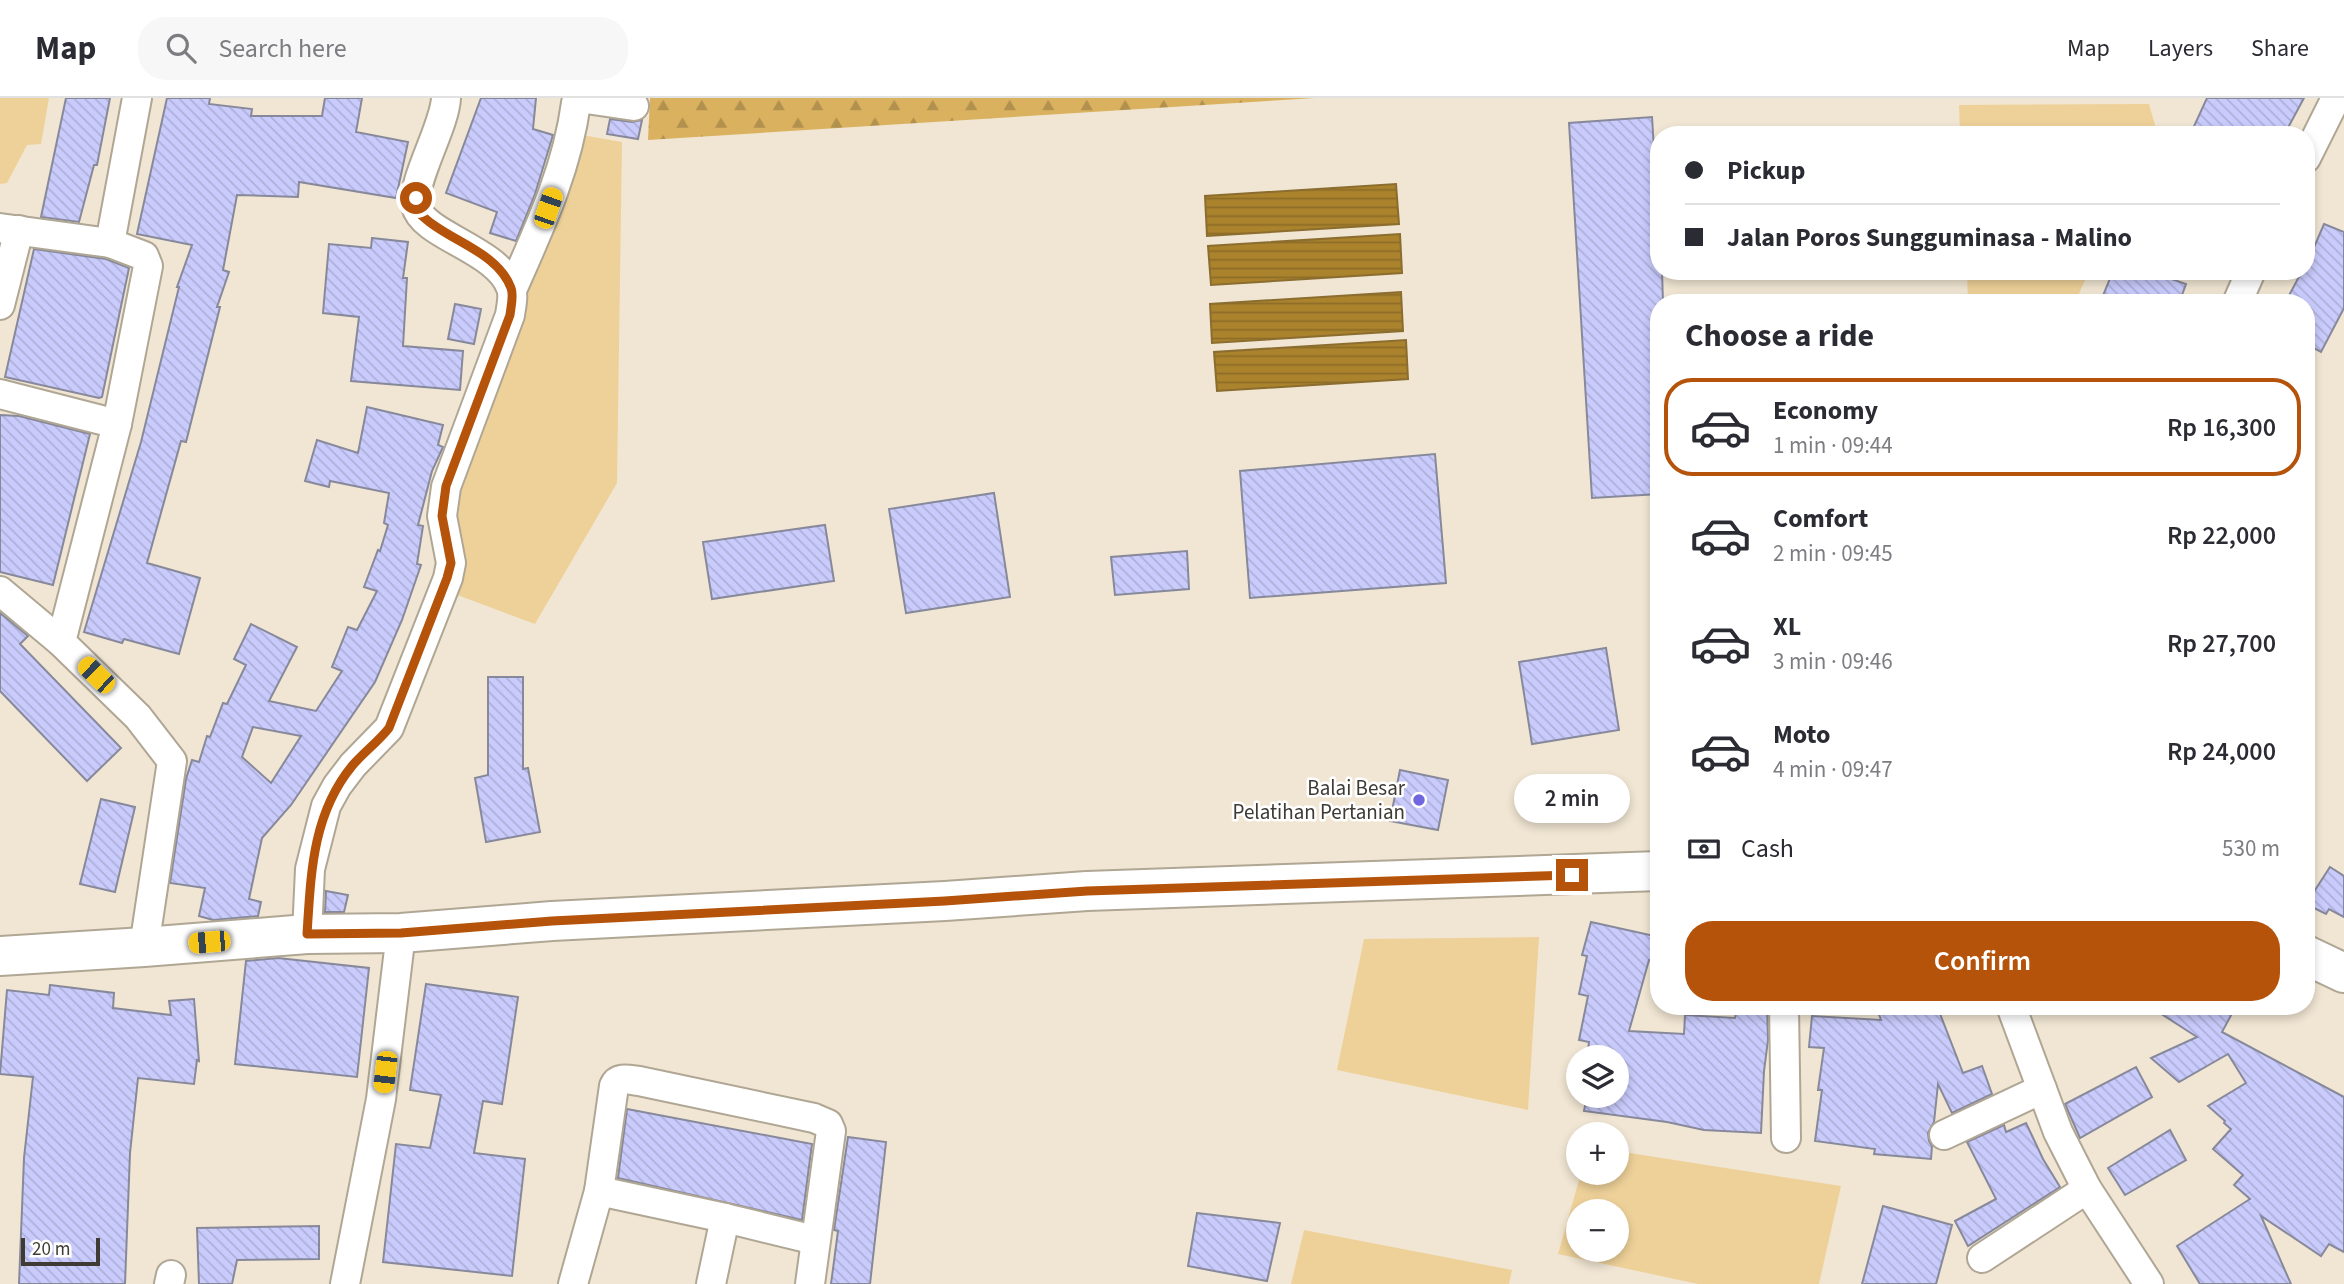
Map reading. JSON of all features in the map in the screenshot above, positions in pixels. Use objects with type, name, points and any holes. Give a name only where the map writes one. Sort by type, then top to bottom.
[{"type":"main road","points":[[0,956],[307,934],[401,933],[552,921],[1087,891],[1650,871]]},
{"type":"main road","points":[[2315,959],[2344,973]]},
{"type":"street","points":[[110,243],[137,98]]},
{"type":"street","points":[[446,98],[421,175],[416,206],[420,214],[434,226],[497,267],[512,290]]},
{"type":"street","points":[[2315,140],[2336,98]]},
{"type":"street","points":[[307,934],[310,869],[326,806],[353,765],[389,728],[447,578],[451,563],[443,526],[443,500],[460,445],[503,337],[510,315],[512,290],[556,186],[576,103],[586,99],[634,106]]},
{"type":"street","points":[[0,306],[10,229],[110,243],[144,257],[148,266],[117,424],[61,642]]},
{"type":"street","points":[[0,394],[117,424]]},
{"type":"street","points":[[0,591],[61,642],[138,717],[172,761],[144,947]]},
{"type":"street","points":[[345,1284],[382,1099],[401,933]]},
{"type":"street","points":[[1784,1015],[1786,1138]]},
{"type":"street","points":[[2014,1015],[2058,1132],[2087,1189],[2149,1284]]},
{"type":"street","points":[[573,1284],[600,1191],[614,1086],[621,1079],[814,1118],[828,1124],[831,1131],[810,1284]]},
{"type":"street","points":[[1944,1135],[2042,1089]]},
{"type":"street","points":[[1982,1258],[2087,1189]]},
{"type":"street","points":[[600,1191],[815,1240]]},
{"type":"street","points":[[711,1284],[725,1218]]},
{"type":"shaded area","points":[[0,98],[49,98],[41,144],[27,145],[7,183],[0,184]]},
{"type":"shaded area","points":[[2149,104],[2155,126],[1960,126],[1959,105]]},
{"type":"shaded area","points":[[582,135],[622,142],[617,483],[535,624],[455,594],[455,489],[486,412]]},
{"type":"shaded area","points":[[1396,184],[1399,224],[1207,236],[1205,196]]},
{"type":"shaded area","points":[[1400,234],[1402,273],[1211,285],[1208,246]]},
{"type":"shaded area","points":[[1967,280],[2085,280],[2079,294],[1968,294]]},
{"type":"shaded area","points":[[1401,292],[1403,331],[1212,343],[1210,304]]},
{"type":"shaded area","points":[[1406,340],[1408,379],[1217,391],[1214,352]]},
{"type":"shaded area","points":[[1539,937],[1528,1110],[1337,1070],[1364,939]]},
{"type":"shaded area","points":[[1629,1153],[1841,1186],[1819,1284],[1698,1284],[1595,1262],[1629,1262],[1629,1199],[1574,1199],[1578,1185],[1629,1185]]},
{"type":"shaded area","points":[[1566,1226],[1566,1256],[1558,1254]]},
{"type":"shaded area","points":[[1304,1230],[1512,1270],[1509,1284],[1291,1284]]},
{"type":"green space","points":[[650,98],[1315,98],[648,140]]},
{"type":"building","points":[[66,98],[110,98],[97,165],[94,165],[79,222],[41,217]]},
{"type":"building","points":[[167,98],[210,98],[209,104],[252,109],[251,116],[322,116],[325,98],[362,98],[356,132],[408,142],[396,198],[299,182],[298,197],[237,195],[223,270],[229,272],[217,307],[220,307],[186,442],[181,441],[147,563],[200,578],[179,654],[124,639],[122,643],[84,632],[141,442],[177,287],[192,245],[137,234]]},
{"type":"building","points":[[481,98],[536,98],[533,129],[553,135],[535,194],[516,241],[490,233],[497,212],[446,193]]},
{"type":"building","points":[[2207,98],[2304,98],[2289,126],[2194,126]]},
{"type":"building","points":[[1652,117],[1650,280],[1662,280],[1663,294],[1650,294],[1650,495],[1592,498],[1569,123]]},
{"type":"building","points":[[610,119],[632,122],[642,120],[638,139],[607,134]]},
{"type":"building","points":[[2324,224],[2344,232],[2344,308],[2321,352],[2315,349],[2315,294],[2290,294],[2297,280],[2315,280],[2315,245]]},
{"type":"building","points":[[372,238],[408,242],[403,278],[407,278],[403,346],[463,351],[460,390],[351,381],[359,317],[323,313],[329,244],[371,248]]},
{"type":"building","points":[[34,249],[106,259],[129,268],[102,397],[5,377]]},
{"type":"building","points":[[2109,280],[2175,280],[2186,284],[2182,294],[2104,294]]},
{"type":"building","points":[[455,304],[481,309],[474,344],[448,339]]},
{"type":"building","points":[[367,407],[443,425],[438,445],[443,447],[432,471],[418,525],[423,526],[417,564],[421,565],[402,620],[375,682],[291,805],[262,838],[249,899],[261,902],[258,916],[213,920],[199,916],[205,888],[170,883],[186,779],[192,760],[199,762],[207,736],[210,737],[223,703],[227,704],[246,665],[234,659],[251,624],[297,647],[269,701],[316,711],[342,671],[332,667],[348,627],[357,630],[377,591],[364,587],[388,525],[384,523],[389,493],[330,481],[329,487],[305,481],[317,440],[358,453]],"holes":[[[253,727],[301,736],[271,783],[242,757]]]},
{"type":"building","points":[[0,415],[19,416],[90,434],[53,585],[0,572]]},
{"type":"building","points":[[1435,454],[1446,583],[1250,598],[1240,471]]},
{"type":"building","points":[[994,493],[1010,597],[906,613],[889,509]]},
{"type":"building","points":[[825,525],[834,581],[712,599],[703,542]]},
{"type":"building","points":[[1187,551],[1189,589],[1115,595],[1111,557]]},
{"type":"building","points":[[0,613],[28,636],[20,644],[121,748],[87,781],[0,691]]},
{"type":"building","points":[[1606,648],[1619,730],[1532,744],[1519,662]]},
{"type":"building","points":[[488,677],[523,677],[523,769],[528,768],[540,832],[486,842],[475,778],[488,775]]},
{"type":"building","name":"Balai Besar Pelatihan Pertanian","points":[[1400,770],[1448,780],[1438,830],[1390,821]]},
{"type":"building","points":[[101,799],[135,807],[115,892],[80,884]]},
{"type":"building","points":[[2330,867],[2344,876],[2344,917],[2329,909],[2326,914],[2315,908],[2315,890]]},
{"type":"building","points":[[326,891],[348,895],[344,912],[325,912]]},
{"type":"building","points":[[1591,922],[1650,935],[1650,960],[1629,1031],[1684,1034],[1685,1015],[1735,1018],[1736,1015],[1767,1015],[1761,1133],[1704,1130],[1667,1122],[1584,1111],[1585,1108],[1629,1108],[1629,1045],[1589,1045],[1589,1042],[1579,1040],[1588,996],[1579,994],[1587,956],[1582,955]]},
{"type":"building","points":[[278,958],[369,968],[357,1077],[235,1064],[246,961]]},
{"type":"building","points":[[426,984],[518,997],[502,1104],[483,1101],[474,1153],[525,1159],[512,1276],[383,1262],[396,1144],[430,1148],[441,1095],[410,1090]]},
{"type":"building","points":[[50,985],[114,993],[113,1008],[171,1015],[169,1001],[194,999],[199,1061],[197,1060],[194,1084],[138,1078],[130,1153],[125,1284],[19,1284],[24,1158],[33,1077],[0,1074],[7,990],[49,995]]},
{"type":"building","points":[[1879,1015],[1940,1015],[1963,1073],[1982,1066],[1992,1094],[1952,1113],[1938,1084],[1934,1122],[1928,1133],[1932,1146],[1931,1159],[1874,1154],[1875,1149],[1815,1141],[1824,1048],[1809,1047],[1812,1016],[1881,1020]]},
{"type":"building","points":[[2163,1015],[2231,1015],[2222,1032],[2344,1097],[2344,1252],[2329,1244],[2321,1256],[2261,1216],[2291,1284],[2200,1284],[2177,1246],[2250,1199],[2234,1185],[2243,1175],[2213,1149],[2231,1129],[2208,1106],[2246,1083],[2228,1054],[2179,1082],[2151,1058],[2197,1037]]},
{"type":"building","points":[[2136,1067],[2152,1097],[2080,1138],[2065,1104]]},
{"type":"building","points":[[627,1109],[812,1144],[802,1220],[618,1178]]},
{"type":"building","points":[[2026,1123],[2060,1187],[1968,1246],[1955,1221],[1996,1199],[1967,1142],[2004,1125],[2006,1132]]},
{"type":"building","points":[[2170,1130],[2186,1160],[2125,1195],[2108,1168]]},
{"type":"building","points":[[848,1137],[886,1142],[870,1284],[831,1284],[838,1231],[834,1230]]},
{"type":"building","points":[[1883,1206],[1952,1225],[1936,1284],[1862,1284]]},
{"type":"building","points":[[1197,1213],[1280,1223],[1267,1281],[1188,1266]]},
{"type":"building","points":[[319,1226],[319,1259],[237,1260],[232,1284],[199,1284],[197,1228]]},
{"type":"place","name":"Balai Besar Pelatihan Pertanian","points":[[1419,800]]},
{"type":"route","points":[[416,198],[420,214],[434,226],[486,258],[503,274],[512,290],[510,315],[446,486],[442,516],[451,563],[447,578],[389,728],[353,765],[326,806],[310,869],[307,934],[401,933],[552,921],[1087,891],[1572,875]]}]
